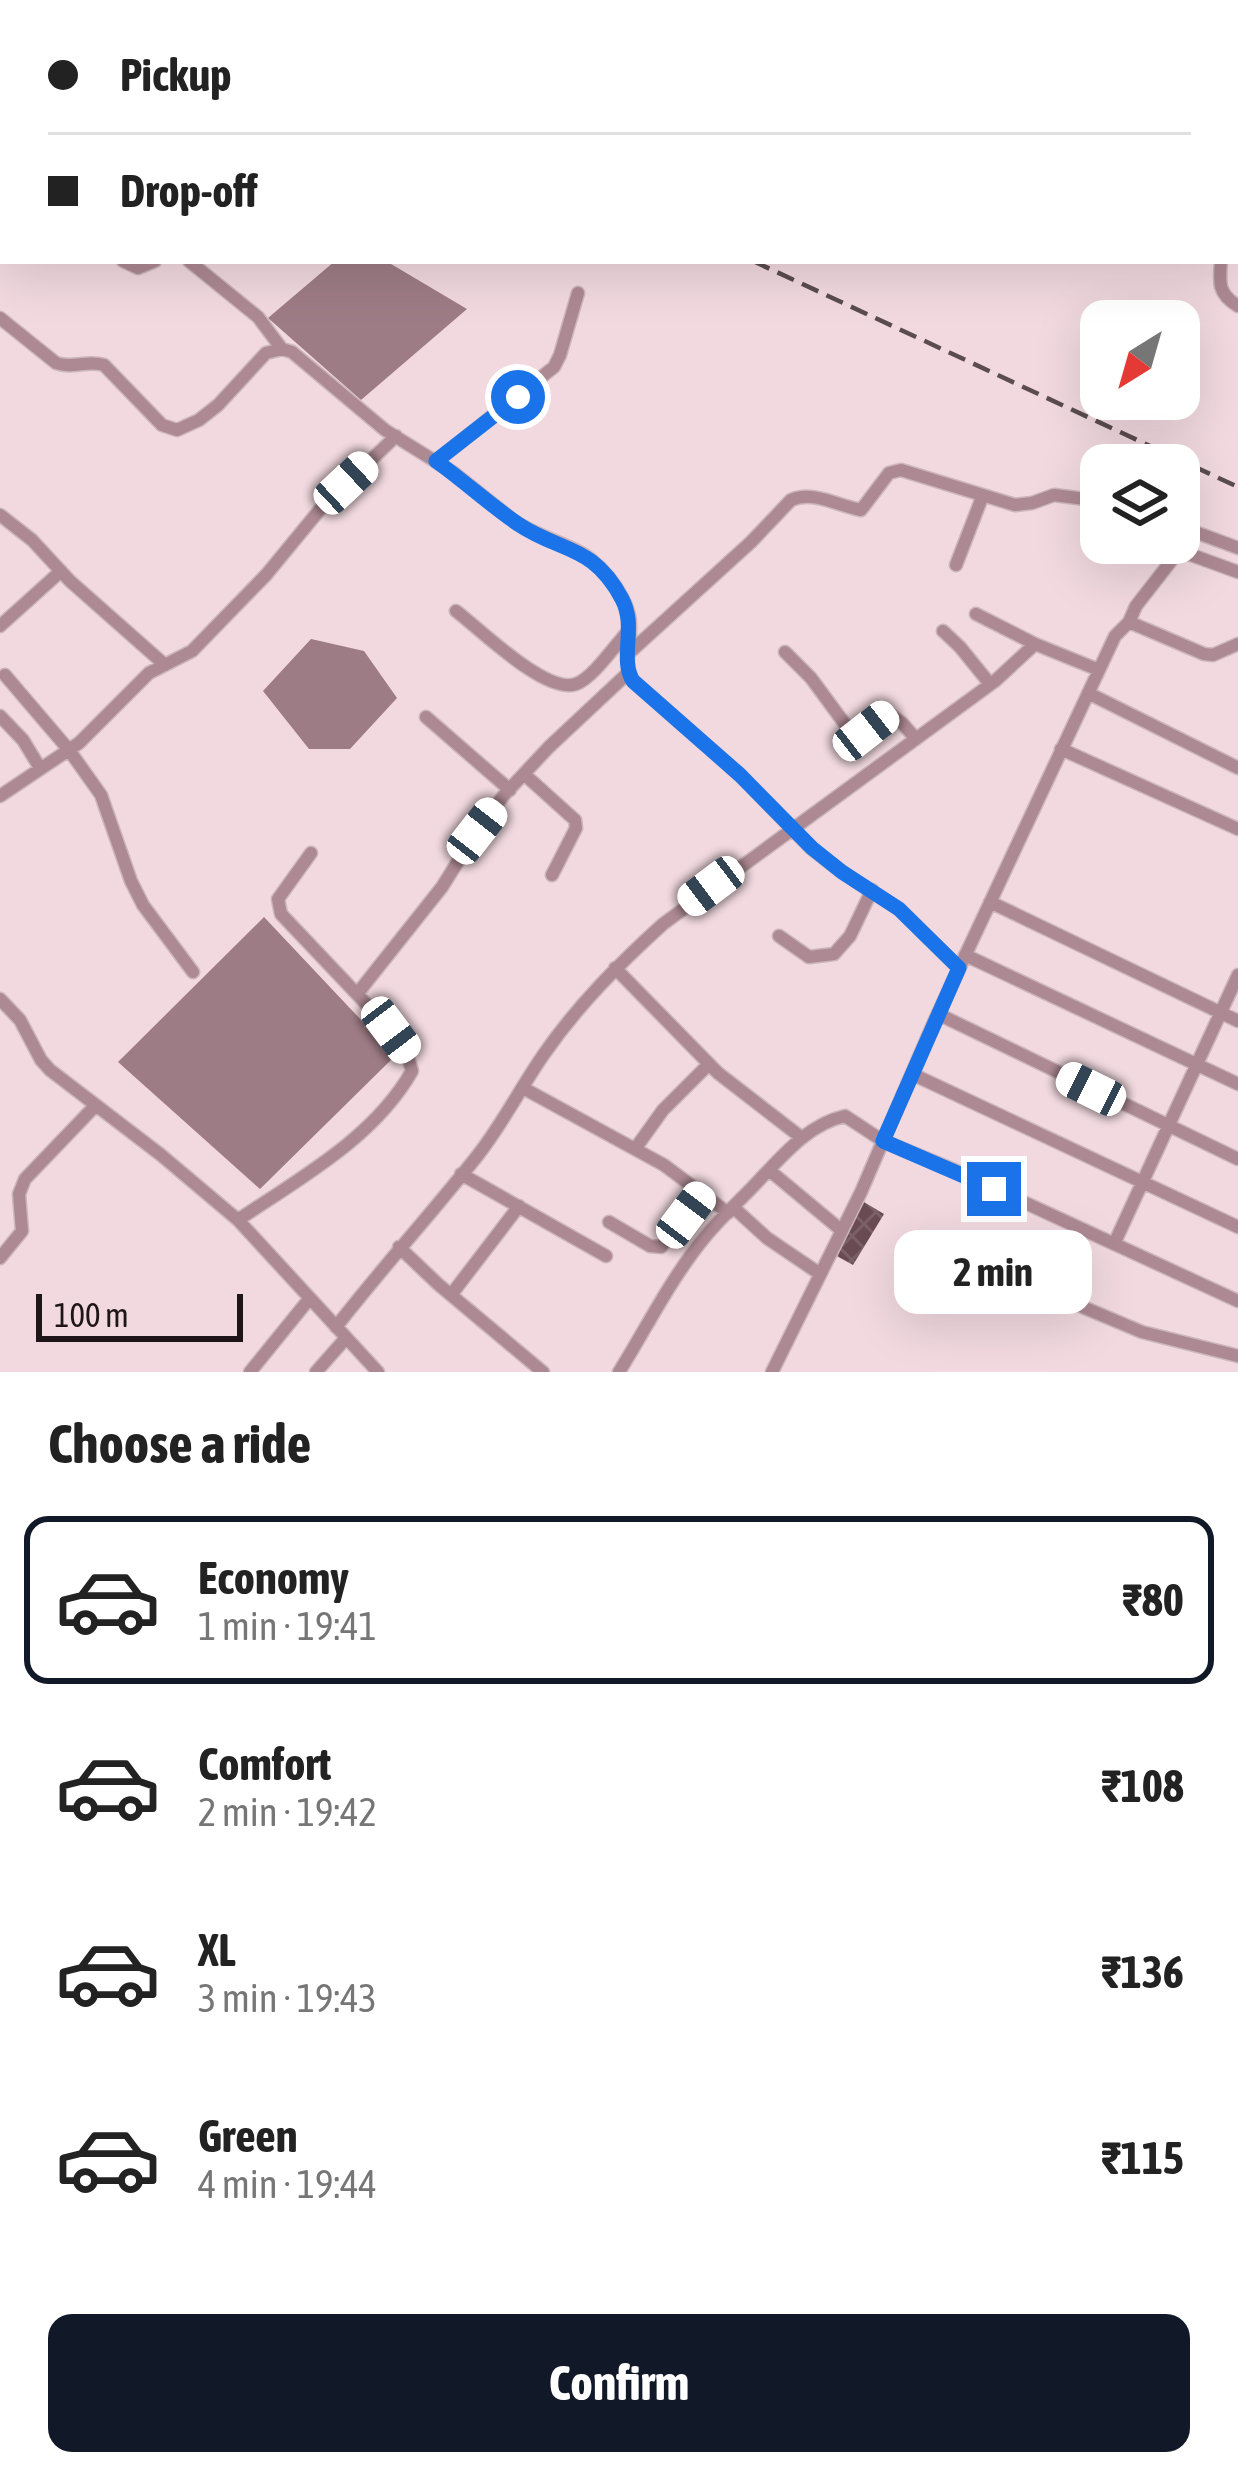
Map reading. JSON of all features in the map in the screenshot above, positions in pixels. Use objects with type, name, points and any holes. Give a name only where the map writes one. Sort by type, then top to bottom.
[{"type":"street","points":[[193,264],[258,317],[282,349],[302,358],[371,419],[524,528],[584,555],[622,599],[630,628],[628,673],[640,689],[842,872],[899,909],[962,962],[1238,1084]]},
{"type":"street","points":[[1221,264],[1220,290],[1238,306]]},
{"type":"street","points":[[436,461],[554,368],[578,293]]},
{"type":"street","points":[[0,318],[56,363],[104,364],[162,425],[177,430],[209,413],[266,353],[282,349]]},
{"type":"street","points":[[0,796],[70,751],[149,673],[183,658],[215,629],[322,507],[396,436]]},
{"type":"street","points":[[629,652],[800,496],[861,510],[889,473],[901,470],[1015,505],[1054,495],[1080,498]]},
{"type":"street","points":[[956,565],[983,495]]},
{"type":"street","points":[[0,514],[165,665]]},
{"type":"street","points":[[1200,534],[1238,548]]},
{"type":"street","points":[[772,1372],[1115,636],[1175,556],[1186,553],[1238,572]]},
{"type":"street","points":[[0,626],[61,572]]},
{"type":"street","points":[[456,610],[533,672],[558,685],[578,683],[587,676],[630,628]]},
{"type":"street","points":[[976,614],[1099,670]]},
{"type":"street","points":[[1129,622],[1204,654],[1238,644]]},
{"type":"street","points":[[943,631],[990,684]]},
{"type":"street","points":[[316,1372],[399,1247],[508,1113],[574,1012],[615,968],[662,924],[990,684],[1035,644]]},
{"type":"street","points":[[785,652],[850,731],[861,734],[891,715],[916,739]]},
{"type":"street","points":[[357,994],[442,887],[509,790],[628,673]]},
{"type":"street","points":[[4,675],[101,795],[143,905],[194,972]]},
{"type":"street","points":[[1088,694],[1238,768]]},
{"type":"street","points":[[0,716],[40,768]]},
{"type":"street","points":[[426,718],[509,790]]},
{"type":"street","points":[[1061,749],[1238,829]]},
{"type":"street","points":[[524,774],[575,820],[576,828],[552,874]]},
{"type":"street","points":[[238,1220],[342,1149],[373,1121],[412,1071],[406,1050],[281,914],[278,899],[311,853]]},
{"type":"street","points":[[779,936],[809,957],[834,954],[850,936],[872,890]]},
{"type":"street","points":[[990,902],[1238,1022]]},
{"type":"street","points":[[615,968],[709,1064],[802,1138]]},
{"type":"street","points":[[1114,1244],[1238,975]]},
{"type":"street","points":[[0,999],[20,1021],[41,1060],[238,1220],[378,1372]]},
{"type":"street","points":[[938,1014],[1238,1159]]},
{"type":"street","points":[[634,1149],[663,1110],[709,1064]]},
{"type":"street","points":[[912,1074],[1238,1227]]},
{"type":"street","points":[[523,1088],[682,1176],[820,1274]]},
{"type":"street","points":[[0,1258],[22,1231],[19,1194],[25,1179],[96,1106]]},
{"type":"street","points":[[619,1372],[687,1261],[730,1210],[802,1138],[845,1116],[883,1141],[1238,1301]]},
{"type":"street","points":[[770,1170],[842,1230]]},
{"type":"street","points":[[461,1174],[606,1256]]},
{"type":"street","points":[[609,1222],[650,1246],[661,1247],[703,1193]]},
{"type":"street","points":[[451,1295],[519,1206]]},
{"type":"street","points":[[921,1245],[1142,1332],[1238,1356]]},
{"type":"street","points":[[399,1247],[543,1372]]},
{"type":"street","points":[[250,1372],[310,1298]]},
{"type":"shaded area","points":[[331,264],[391,264],[467,309],[361,400],[268,318]]},
{"type":"shaded area","points":[[311,639],[364,651],[397,698],[350,749],[309,749],[263,691]]},
{"type":"shaded area","points":[[264,917],[395,1056],[260,1189],[118,1062]]},
{"type":"building","points":[[864,1202],[884,1214],[853,1265],[835,1255]]},
{"type":"railway","points":[[759,264],[1238,487]]},
{"type":"route","points":[[518,397],[436,461],[524,528],[575,550],[596,566],[629,616],[628,673],[633,681],[740,775],[812,848],[899,909],[959,968],[883,1141],[994,1189]]}]
